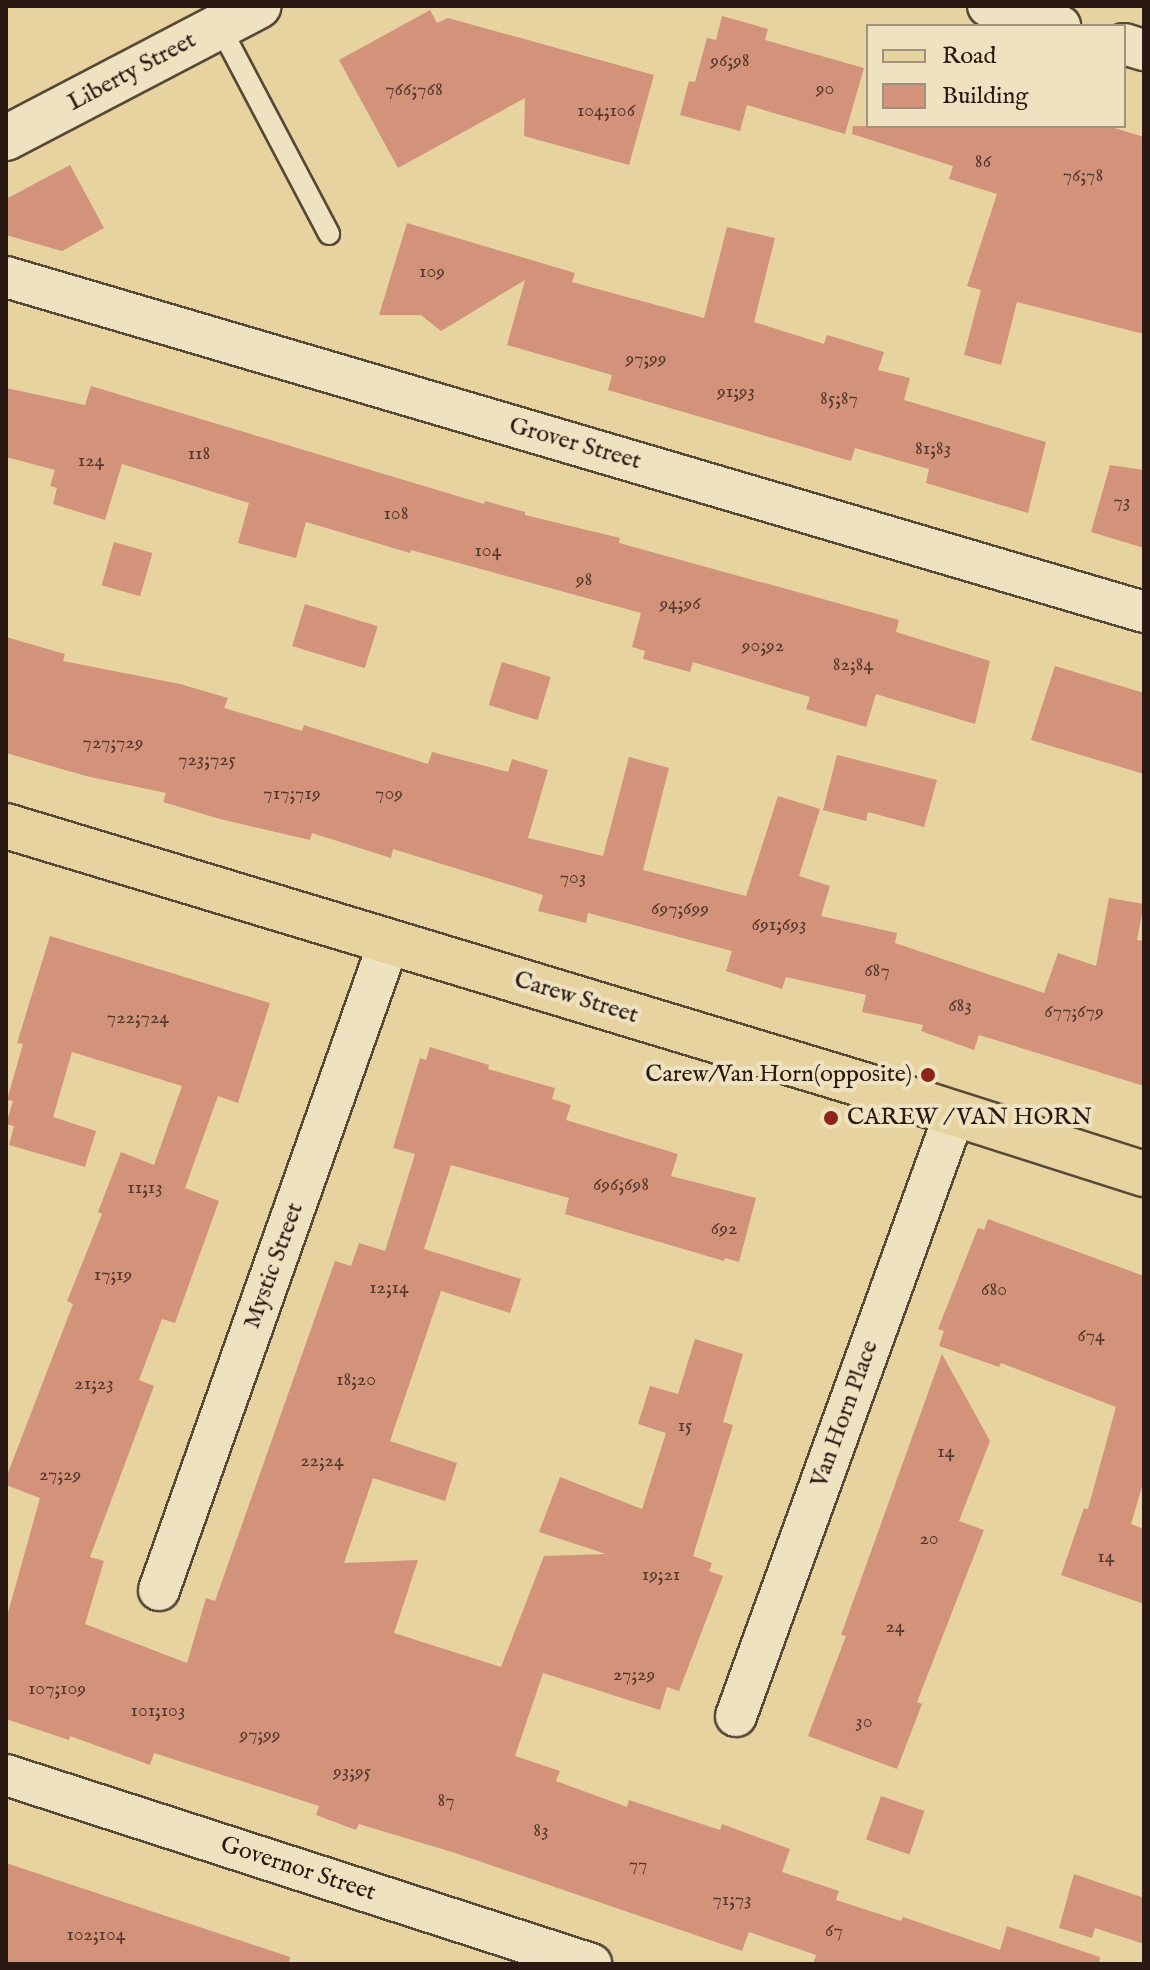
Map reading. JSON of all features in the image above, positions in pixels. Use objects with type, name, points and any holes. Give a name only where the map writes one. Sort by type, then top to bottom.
[{"type":"main road","name":"Liberty Street","points":[[6,138],[259,6]]},
{"type":"main road","name":"Carew Street","points":[[8,832],[389,942],[955,1113],[1144,1174]]},
{"type":"street","points":[[988,6],[1053,24]]},
{"type":"street","name":"Grover Street","points":[[6,277],[1144,612]]},
{"type":"street","name":"Mystic Street","points":[[159,1590],[389,942]]},
{"type":"street","name":"Van Horn Place","points":[[736,1716],[955,1113]]},
{"type":"street","name":"Governor Street","points":[[6,1775],[591,1964]]},
{"type":"lane","points":[[220,27],[329,234]]},
{"type":"building","points":[[430,10],[437,23],[448,18],[654,75],[629,165],[524,136],[525,98],[398,168],[339,60]]},
{"type":"building","points":[[722,16],[768,29],[765,40],[864,68],[845,134],[747,105],[740,131],[680,115],[689,81],[695,82],[707,38],[716,40]]},
{"type":"building","points":[[853,126],[1115,128],[1144,137],[1144,334],[1017,302],[1001,365],[964,355],[981,290],[967,286],[997,194],[949,179],[953,166],[852,134]]},
{"type":"building","points":[[70,165],[104,228],[62,251],[6,235],[6,199]]},
{"type":"building","points":[[407,223],[575,273],[572,282],[704,318],[727,227],[775,238],[754,322],[824,344],[827,335],[884,352],[878,370],[910,378],[904,400],[1046,442],[1028,513],[926,483],[929,469],[855,448],[851,461],[608,390],[612,375],[507,345],[525,280],[441,331],[421,315],[379,315]]},
{"type":"building","points":[[91,386],[484,504],[485,501],[525,512],[525,515],[620,538],[619,543],[899,620],[896,632],[990,661],[975,724],[876,694],[866,727],[806,709],[810,697],[693,662],[690,672],[643,659],[645,651],[632,647],[641,613],[411,550],[410,553],[306,522],[296,558],[238,543],[249,503],[122,464],[105,520],[53,504],[57,488],[50,486],[55,470],[6,457],[6,388],[85,405]]},
{"type":"building","points":[[1110,465],[1144,470],[1144,548],[1091,532]]},
{"type":"building","points":[[114,542],[152,553],[140,596],[102,585]]},
{"type":"building","points":[[305,604],[378,626],[365,668],[292,646]]},
{"type":"building","points":[[6,637],[65,654],[63,661],[180,684],[228,698],[224,708],[302,731],[304,725],[428,764],[432,752],[508,772],[512,759],[548,770],[528,838],[603,856],[629,757],[669,768],[643,870],[746,896],[778,796],[820,809],[799,876],[830,886],[821,916],[897,933],[895,943],[1044,993],[1058,953],[1096,966],[1109,898],[1144,904],[1137,940],[1144,941],[1144,1086],[979,1035],[974,1050],[921,1031],[923,1025],[862,1012],[866,995],[786,977],[782,989],[726,971],[732,951],[588,913],[586,923],[538,911],[543,895],[393,849],[391,858],[312,833],[310,840],[220,819],[163,802],[166,793],[86,776],[6,753]]},
{"type":"building","points":[[502,662],[551,677],[538,720],[489,705]]},
{"type":"building","points":[[1055,666],[1144,693],[1144,774],[1031,740]]},
{"type":"building","points":[[837,755],[937,780],[924,827],[868,812],[866,821],[823,810]]},
{"type":"building","points":[[50,936],[270,1003],[238,1103],[218,1096],[185,1188],[219,1201],[175,1323],[162,1319],[139,1380],[154,1386],[90,1557],[104,1561],[85,1624],[187,1663],[206,1598],[215,1601],[335,1261],[351,1266],[359,1243],[385,1251],[415,1154],[393,1148],[420,1058],[426,1060],[430,1047],[489,1065],[488,1069],[555,1088],[552,1099],[571,1105],[566,1120],[678,1154],[671,1176],[756,1198],[739,1262],[725,1258],[724,1261],[565,1214],[569,1198],[451,1165],[424,1249],[521,1279],[510,1313],[441,1291],[390,1441],[457,1463],[445,1501],[373,1478],[344,1563],[418,1560],[394,1633],[501,1667],[544,1556],[606,1554],[539,1532],[560,1477],[642,1509],[666,1433],[638,1424],[650,1386],[678,1394],[695,1339],[743,1354],[723,1422],[733,1425],[693,1556],[712,1563],[709,1571],[723,1576],[679,1691],[667,1687],[660,1710],[543,1673],[515,1756],[560,1771],[556,1781],[627,1807],[629,1800],[720,1830],[722,1824],[790,1849],[782,1872],[839,1891],[836,1900],[901,1921],[903,1917],[1000,1950],[1007,1926],[1100,1957],[1099,1964],[813,1964],[816,1955],[749,1932],[742,1951],[455,1853],[359,1824],[356,1830],[316,1815],[319,1806],[154,1753],[150,1765],[70,1736],[69,1740],[6,1719],[6,1620],[40,1498],[6,1485],[6,1478],[73,1304],[67,1301],[102,1214],[98,1212],[121,1152],[154,1165],[182,1086],[72,1052],[53,1117],[96,1131],[85,1167],[9,1145],[14,1126],[6,1124],[13,1101],[7,1100],[23,1044],[17,1043]]},
{"type":"building","points":[[988,1219],[1144,1276],[1144,1480],[1131,1524],[1144,1529],[1144,1604],[1061,1575],[1084,1508],[1088,1509],[1116,1407],[1001,1363],[999,1367],[939,1346],[944,1331],[938,1329],[978,1228],[984,1230]]},
{"type":"building","points":[[942,1354],[990,1441],[959,1521],[984,1530],[917,1702],[922,1704],[897,1769],[808,1736],[846,1636],[841,1635]]},
{"type":"building","points":[[881,1796],[924,1811],[910,1854],[866,1839]]},
{"type":"building","points":[[6,1863],[290,1957],[289,1964],[6,1964]]},
{"type":"building","points":[[1074,1874],[1144,1898],[1144,1944],[1095,1928],[1092,1938],[1059,1928]]},
{"type":"place","name":"Carew/Van Horn(opposite)","points":[[928,1075]]},
{"type":"place","name":"CAREW / VAN HORN","points":[[831,1118]]}]
